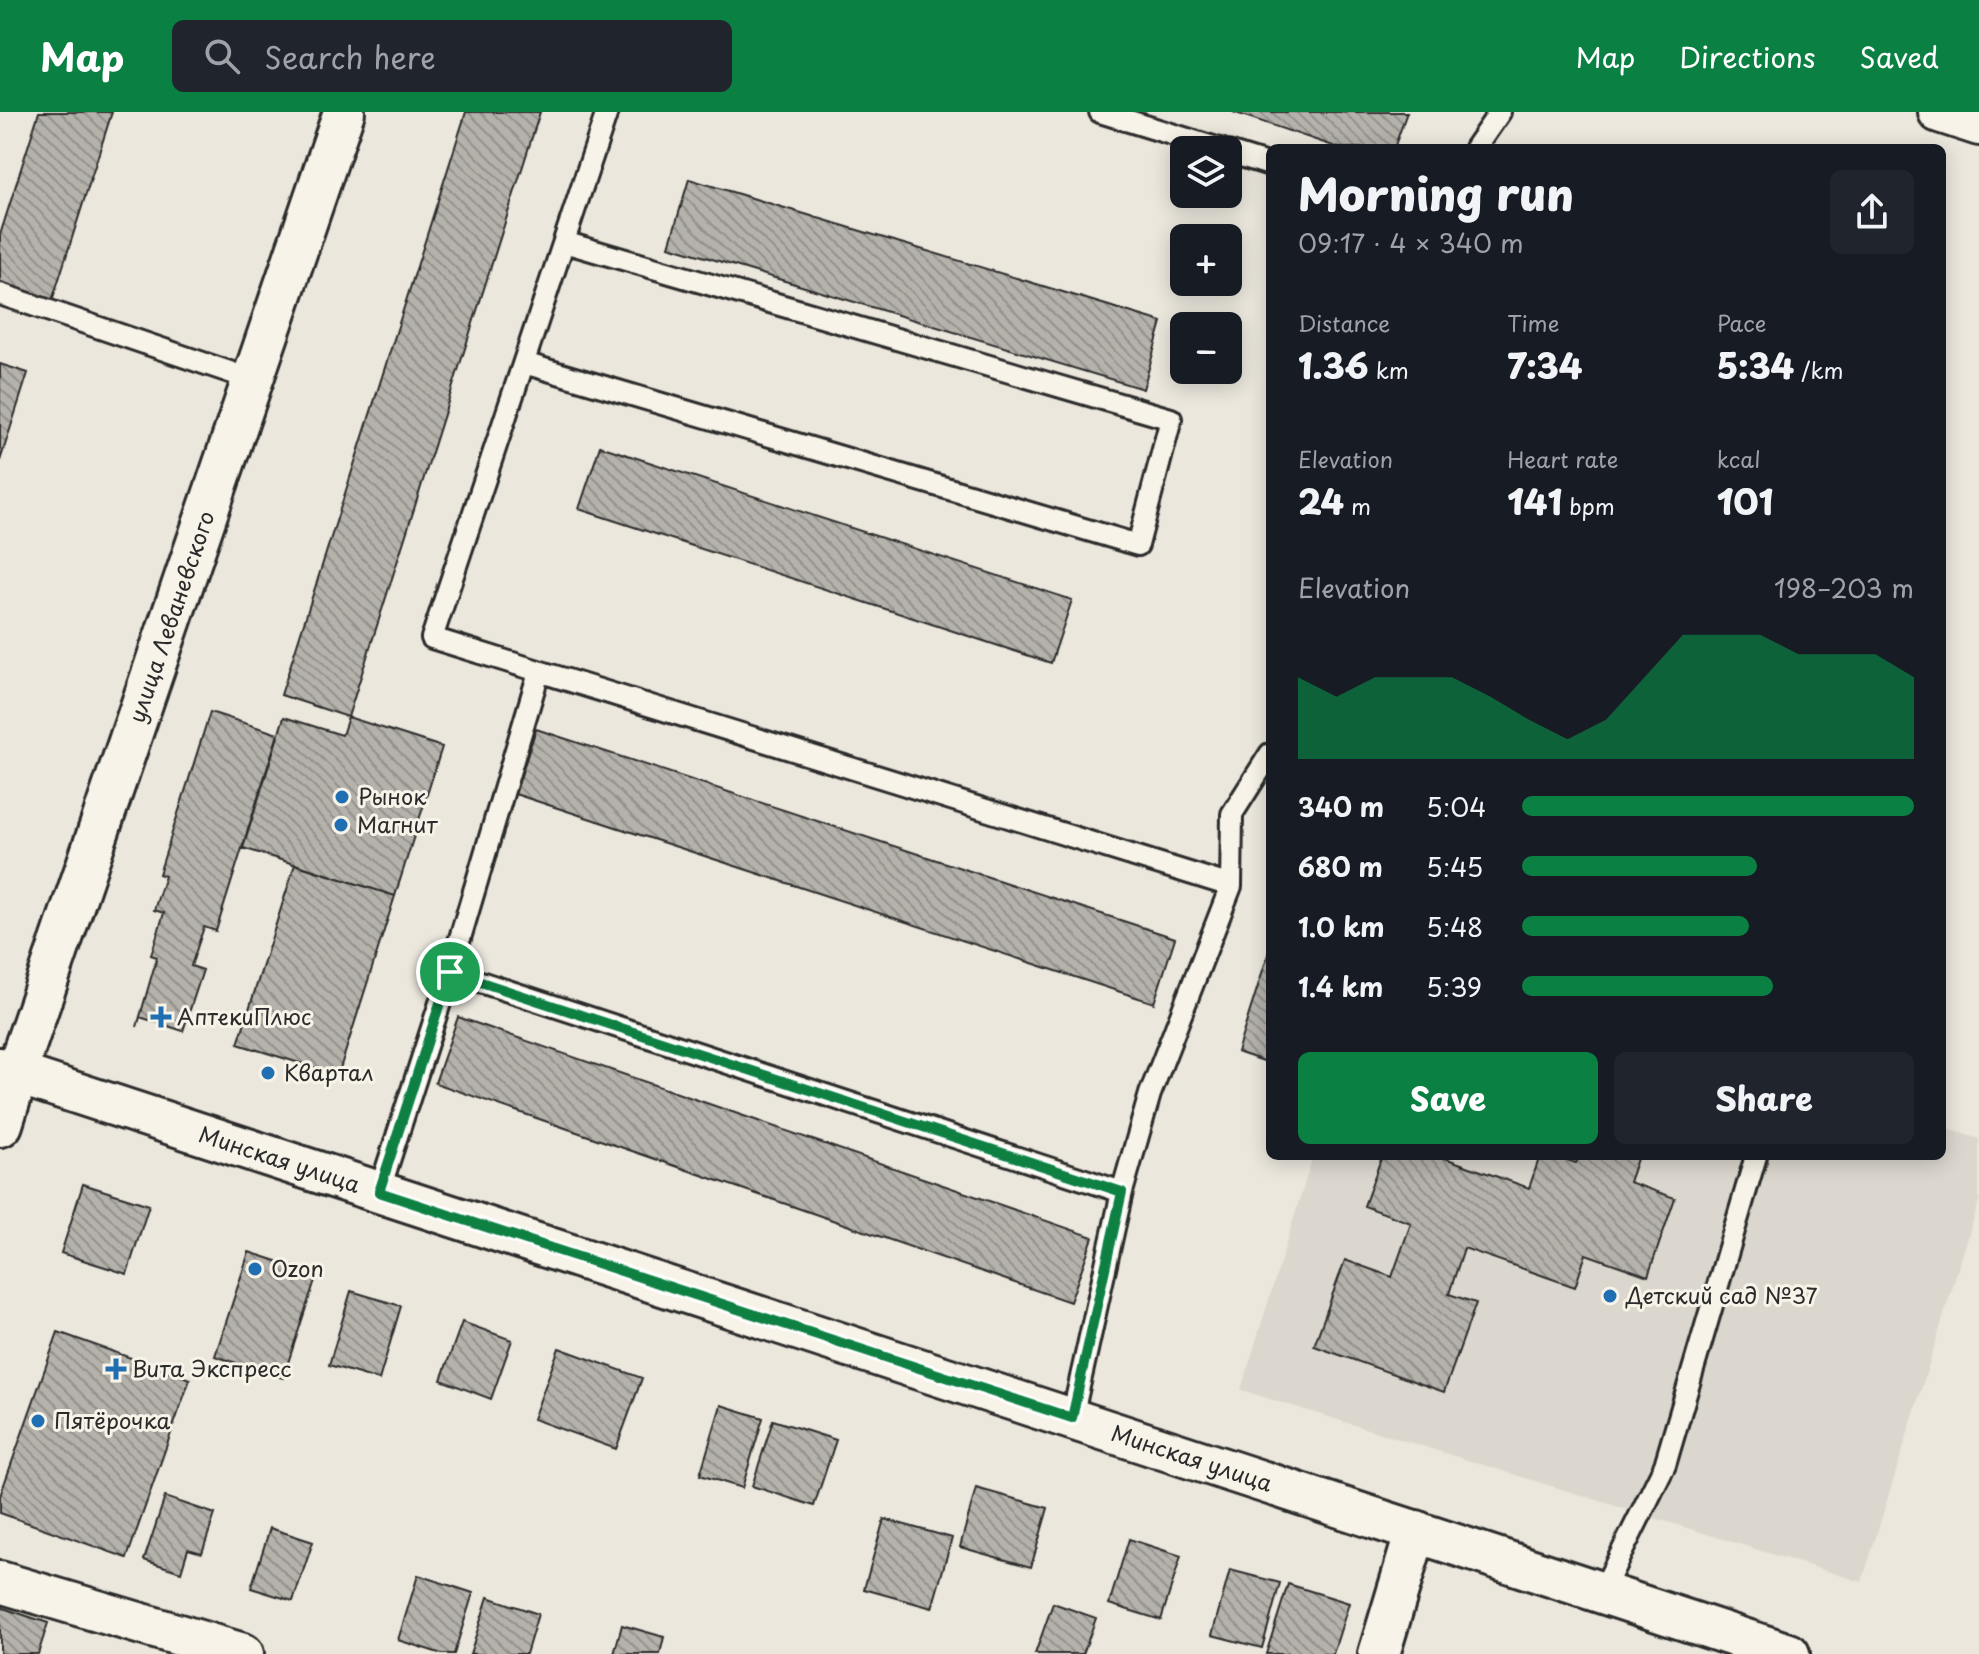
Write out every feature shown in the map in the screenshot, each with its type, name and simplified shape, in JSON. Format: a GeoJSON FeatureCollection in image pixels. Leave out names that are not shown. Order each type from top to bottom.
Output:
{"type":"FeatureCollection","features":[{"type":"Feature","properties":{"kind":"street","name":"улица Леваневского"},"geometry":{"type":"LineString","coordinates":[[0,1124],[8,1070],[253,380],[344,112]]}},
{"type":"Feature","properties":{"kind":"street"},"geometry":{"type":"LineString","coordinates":[[1939,112],[1979,125]]}},
{"type":"Feature","properties":{"kind":"street","name":"Минская улица"},"geometry":{"type":"LineString","coordinates":[[8,1070],[1789,1654]]}},
{"type":"Feature","properties":{"kind":"street"},"geometry":{"type":"LineString","coordinates":[[1379,1654],[1416,1531]]}},
{"type":"Feature","properties":{"kind":"street"},"geometry":{"type":"LineString","coordinates":[[0,1582],[243,1654]]}},
{"type":"Feature","properties":{"kind":"lane"},"geometry":{"type":"LineString","coordinates":[[607,112],[432,638],[1231,886]]}},
{"type":"Feature","properties":{"kind":"lane"},"geometry":{"type":"LineString","coordinates":[[1100,112],[1178,136]]}},
{"type":"Feature","properties":{"kind":"lane"},"geometry":{"type":"LineString","coordinates":[[1478,144],[1500,112]]}},
{"type":"Feature","properties":{"kind":"lane"},"geometry":{"type":"LineString","coordinates":[[1242,156],[1266,164]]}},
{"type":"Feature","properties":{"kind":"lane"},"geometry":{"type":"LineString","coordinates":[[524,363],[1138,545],[1171,419],[564,242]]}},
{"type":"Feature","properties":{"kind":"lane"},"geometry":{"type":"LineString","coordinates":[[0,294],[253,380]]}},
{"type":"Feature","properties":{"kind":"lane"},"geometry":{"type":"LineString","coordinates":[[379,1192],[450,972],[539,672]]}},
{"type":"Feature","properties":{"kind":"lane"},"geometry":{"type":"LineString","coordinates":[[1072,1418],[1122,1192],[1150,1094],[1231,886],[1232,814],[1266,760]]}},
{"type":"Feature","properties":{"kind":"lane"},"geometry":{"type":"LineString","coordinates":[[450,972],[1122,1192]]}},
{"type":"Feature","properties":{"kind":"lane"},"geometry":{"type":"LineString","coordinates":[[1602,1592],[1665,1465],[1755,1160]]}},
{"type":"Feature","properties":{"kind":"shaded area","name":"Детский сад №37"},"geometry":{"type":"Polygon","coordinates":[[[1946,1128],[1979,1139],[1979,1201],[1862,1582],[1241,1390],[1312,1160],[1946,1160],[1946,1128]]]}},
{"type":"Feature","properties":{"kind":"building"},"geometry":{"type":"Polygon","coordinates":[[[39,112],[112,112],[52,301],[0,284],[0,235],[39,112]]]}},
{"type":"Feature","properties":{"kind":"building"},"geometry":{"type":"Polygon","coordinates":[[[466,112],[540,112],[348,717],[281,695],[466,112]]]}},
{"type":"Feature","properties":{"kind":"building"},"geometry":{"type":"Polygon","coordinates":[[[1233,112],[1407,112],[1395,144],[1327,144],[1233,112]]]}},
{"type":"Feature","properties":{"kind":"building"},"geometry":{"type":"Polygon","coordinates":[[[689,179],[1162,322],[1143,389],[669,246],[689,179]]]}},
{"type":"Feature","properties":{"kind":"building"},"geometry":{"type":"Polygon","coordinates":[[[0,364],[28,373],[0,461],[0,364]]]}},
{"type":"Feature","properties":{"kind":"building"},"geometry":{"type":"Polygon","coordinates":[[[600,446],[1072,600],[1051,663],[579,509],[600,446]]]}},
{"type":"Feature","properties":{"kind":"building"},"geometry":{"type":"Polygon","coordinates":[[[210,712],[278,734],[216,931],[204,927],[191,966],[203,970],[183,1031],[140,1017],[137,1027],[157,957],[151,955],[164,913],[154,910],[165,876],[159,874],[210,712]]]}},
{"type":"Feature","properties":{"kind":"building","name":"Рынок"},"geometry":{"type":"Polygon","coordinates":[[[284,717],[342,735],[348,717],[442,747],[395,896],[243,848],[284,717]]]}},
{"type":"Feature","properties":{"kind":"building"},"geometry":{"type":"Polygon","coordinates":[[[536,729],[1175,938],[1154,1003],[515,794],[536,729]]]}},
{"type":"Feature","properties":{"kind":"building"},"geometry":{"type":"Polygon","coordinates":[[[295,864],[395,896],[338,1075],[238,1044],[295,864]]]}},
{"type":"Feature","properties":{"kind":"building"},"geometry":{"type":"Polygon","coordinates":[[[1266,961],[1266,1062],[1237,1052],[1266,961]]]}},
{"type":"Feature","properties":{"kind":"building"},"geometry":{"type":"Polygon","coordinates":[[[458,1017],[1093,1237],[1070,1302],[435,1083],[458,1017]]]}},
{"type":"Feature","properties":{"kind":"building"},"geometry":{"type":"Polygon","coordinates":[[[1381,1160],[1450,1160],[1529,1188],[1539,1160],[1576,1163],[1577,1160],[1637,1160],[1629,1182],[1675,1198],[1648,1276],[1586,1254],[1575,1287],[1464,1248],[1449,1294],[1476,1303],[1444,1392],[1314,1346],[1345,1260],[1392,1277],[1411,1223],[1364,1206],[1381,1160]]]}},
{"type":"Feature","properties":{"kind":"building"},"geometry":{"type":"Polygon","coordinates":[[[83,1184],[149,1205],[127,1274],[61,1253],[83,1184]]]}},
{"type":"Feature","properties":{"kind":"building"},"geometry":{"type":"Polygon","coordinates":[[[249,1252],[317,1274],[283,1378],[215,1356],[249,1252]]]}},
{"type":"Feature","properties":{"kind":"building"},"geometry":{"type":"Polygon","coordinates":[[[351,1291],[401,1306],[379,1380],[329,1365],[351,1291]]]}},
{"type":"Feature","properties":{"kind":"building"},"geometry":{"type":"Polygon","coordinates":[[[462,1322],[512,1340],[491,1399],[441,1380],[462,1322]]]}},
{"type":"Feature","properties":{"kind":"building"},"geometry":{"type":"Polygon","coordinates":[[[58,1332],[190,1379],[127,1558],[0,1513],[0,1496],[58,1332]]]}},
{"type":"Feature","properties":{"kind":"building"},"geometry":{"type":"Polygon","coordinates":[[[559,1348],[642,1378],[616,1449],[533,1419],[559,1348]]]}},
{"type":"Feature","properties":{"kind":"building"},"geometry":{"type":"Polygon","coordinates":[[[721,1405],[763,1418],[742,1488],[700,1475],[721,1405]]]}},
{"type":"Feature","properties":{"kind":"building"},"geometry":{"type":"Polygon","coordinates":[[[773,1420],[836,1440],[814,1506],[752,1486],[773,1420]]]}},
{"type":"Feature","properties":{"kind":"building"},"geometry":{"type":"Polygon","coordinates":[[[976,1488],[1048,1508],[1031,1567],[960,1547],[976,1488]]]}},
{"type":"Feature","properties":{"kind":"building"},"geometry":{"type":"Polygon","coordinates":[[[165,1497],[215,1514],[202,1553],[188,1549],[181,1572],[144,1560],[165,1497]]]}},
{"type":"Feature","properties":{"kind":"building"},"geometry":{"type":"Polygon","coordinates":[[[884,1519],[952,1538],[932,1608],[864,1589],[884,1519]]]}},
{"type":"Feature","properties":{"kind":"building"},"geometry":{"type":"Polygon","coordinates":[[[270,1528],[313,1542],[293,1601],[251,1588],[270,1528]]]}},
{"type":"Feature","properties":{"kind":"building"},"geometry":{"type":"Polygon","coordinates":[[[1129,1539],[1181,1556],[1161,1620],[1109,1604],[1129,1539]]]}},
{"type":"Feature","properties":{"kind":"building"},"geometry":{"type":"Polygon","coordinates":[[[1230,1570],[1280,1583],[1262,1648],[1212,1635],[1230,1570]]]}},
{"type":"Feature","properties":{"kind":"building"},"geometry":{"type":"Polygon","coordinates":[[[418,1575],[473,1593],[454,1654],[442,1654],[398,1640],[418,1575]]]}},
{"type":"Feature","properties":{"kind":"building"},"geometry":{"type":"Polygon","coordinates":[[[1288,1584],[1349,1603],[1333,1654],[1266,1654],[1288,1584]]]}},
{"type":"Feature","properties":{"kind":"building"},"geometry":{"type":"Polygon","coordinates":[[[488,1597],[538,1614],[526,1654],[470,1654],[488,1597]]]}},
{"type":"Feature","properties":{"kind":"building"},"geometry":{"type":"Polygon","coordinates":[[[1053,1603],[1096,1618],[1083,1654],[1035,1654],[1053,1603]]]}},
{"type":"Feature","properties":{"kind":"building"},"geometry":{"type":"Polygon","coordinates":[[[0,1607],[48,1623],[38,1654],[0,1654],[0,1607]]]}},
{"type":"Feature","properties":{"kind":"building"},"geometry":{"type":"Polygon","coordinates":[[[622,1625],[664,1637],[660,1654],[614,1654],[622,1625]]]}},
{"type":"Feature","properties":{"kind":"place","name":"Рынок"},"geometry":{"type":"Point","coordinates":[342,797]}},
{"type":"Feature","properties":{"kind":"place","name":"Магнит"},"geometry":{"type":"Point","coordinates":[341,825]}},
{"type":"Feature","properties":{"kind":"place","name":"АптекиПлюс"},"geometry":{"type":"Point","coordinates":[161,1017]}},
{"type":"Feature","properties":{"kind":"place","name":"Квартал"},"geometry":{"type":"Point","coordinates":[268,1073]}},
{"type":"Feature","properties":{"kind":"place","name":"Ozon"},"geometry":{"type":"Point","coordinates":[255,1269]}},
{"type":"Feature","properties":{"kind":"place","name":"Детский сад №37"},"geometry":{"type":"Point","coordinates":[1610,1296]}},
{"type":"Feature","properties":{"kind":"place","name":"Вита Экспресс"},"geometry":{"type":"Point","coordinates":[116,1369]}},
{"type":"Feature","properties":{"kind":"place","name":"Пятёрочка"},"geometry":{"type":"Point","coordinates":[38,1421]}},
{"type":"Feature","properties":{"kind":"route"},"geometry":{"type":"LineString","coordinates":[[450,972],[1122,1192],[1072,1418],[379,1192],[450,972]]}}]}
